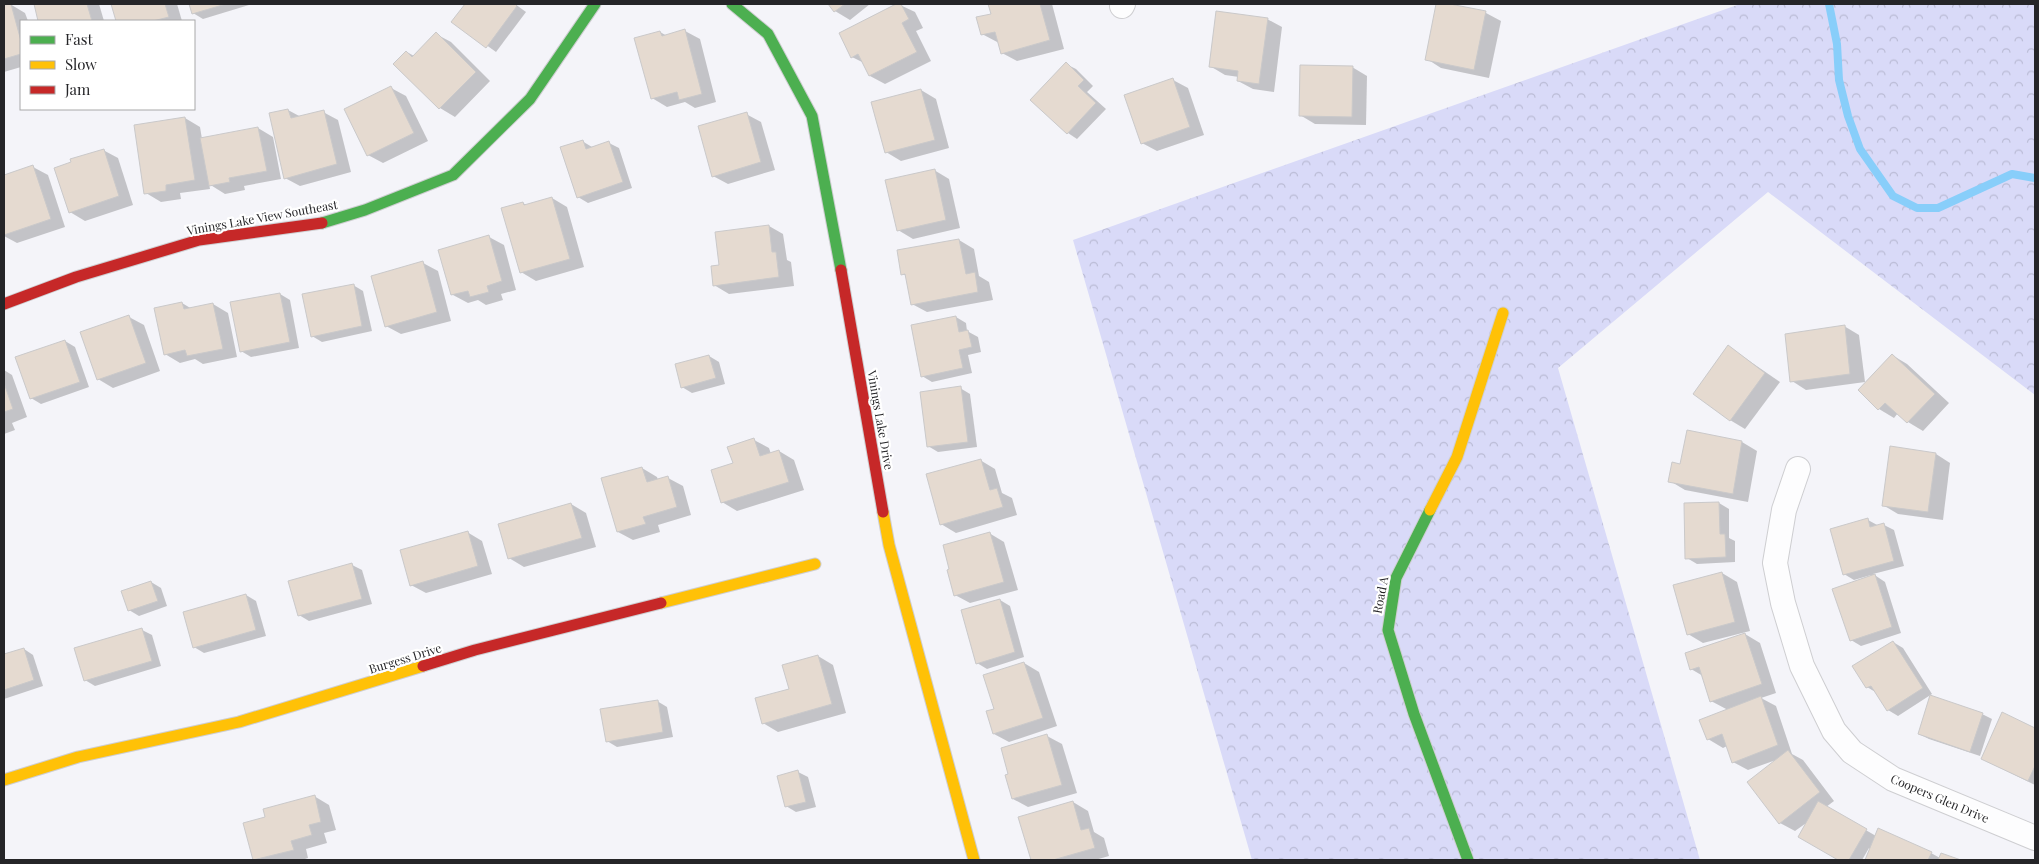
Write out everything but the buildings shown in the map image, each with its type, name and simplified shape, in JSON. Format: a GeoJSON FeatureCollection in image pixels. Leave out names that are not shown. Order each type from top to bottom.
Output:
{"type":"FeatureCollection","features":[{"type":"Feature","properties":{"kind":"street","name":"Vinings Lake View Southeast"},"geometry":{"type":"LineString","coordinates":[[4,304],[76,277],[199,240],[327,222],[365,210],[453,175],[530,99],[595,4]]}},
{"type":"Feature","properties":{"kind":"street","name":"Vinings Lake Drive"},"geometry":{"type":"LineString","coordinates":[[732,4],[768,34],[812,116],[829,198],[889,545],[974,860]]}},
{"type":"Feature","properties":{"kind":"street","name":"Road A"},"geometry":{"type":"LineString","coordinates":[[1468,860],[1414,714],[1388,630],[1396,578],[1456,458],[1503,313]]}},
{"type":"Feature","properties":{"kind":"street","name":"Coopers Glen Drive"},"geometry":{"type":"LineString","coordinates":[[1798,469],[1784,510],[1775,563],[1783,603],[1802,666],[1834,731],[1852,752],[1894,779],[2035,838]]}},
{"type":"Feature","properties":{"kind":"street","name":"Burgess Drive"},"geometry":{"type":"LineString","coordinates":[[4,780],[78,757],[240,722],[476,650],[815,564]]}},
{"type":"Feature","properties":{"kind":"green space"},"geometry":{"type":"Polygon","coordinates":[[[1740,4],[2035,4],[2035,395],[1768,192],[1558,368],[1700,860],[1252,860],[1073,240],[1740,4]]]}},
{"type":"Feature","properties":{"kind":"waterway"},"geometry":{"type":"LineString","coordinates":[[1829,4],[1837,44],[1839,80],[1848,116],[1860,149],[1893,196],[1917,208],[1938,208],[2012,174],[2035,178]]}},
{"type":"Feature","properties":{"kind":"traffic: fast"},"geometry":{"type":"LineString","coordinates":[[322,223],[365,210],[453,175],[530,99],[595,4]]}},
{"type":"Feature","properties":{"kind":"traffic: fast"},"geometry":{"type":"LineString","coordinates":[[732,4],[768,34],[812,116],[841,270]]}},
{"type":"Feature","properties":{"kind":"traffic: fast"},"geometry":{"type":"LineString","coordinates":[[1430,510],[1396,578],[1388,630],[1414,714],[1468,860]]}},
{"type":"Feature","properties":{"kind":"traffic: slow"},"geometry":{"type":"LineString","coordinates":[[1430,510],[1457,457],[1503,313]]}},
{"type":"Feature","properties":{"kind":"traffic: slow"},"geometry":{"type":"LineString","coordinates":[[883,512],[889,545],[974,860]]}},
{"type":"Feature","properties":{"kind":"traffic: slow"},"geometry":{"type":"LineString","coordinates":[[661,603],[815,564]]}},
{"type":"Feature","properties":{"kind":"traffic: slow"},"geometry":{"type":"LineString","coordinates":[[4,780],[78,757],[239,722],[423,666]]}},
{"type":"Feature","properties":{"kind":"traffic: jam"},"geometry":{"type":"LineString","coordinates":[[4,304],[76,277],[199,240],[322,223]]}},
{"type":"Feature","properties":{"kind":"traffic: jam"},"geometry":{"type":"LineString","coordinates":[[841,270],[883,512]]}},
{"type":"Feature","properties":{"kind":"traffic: jam"},"geometry":{"type":"LineString","coordinates":[[423,666],[475,650],[661,603]]}}]}
